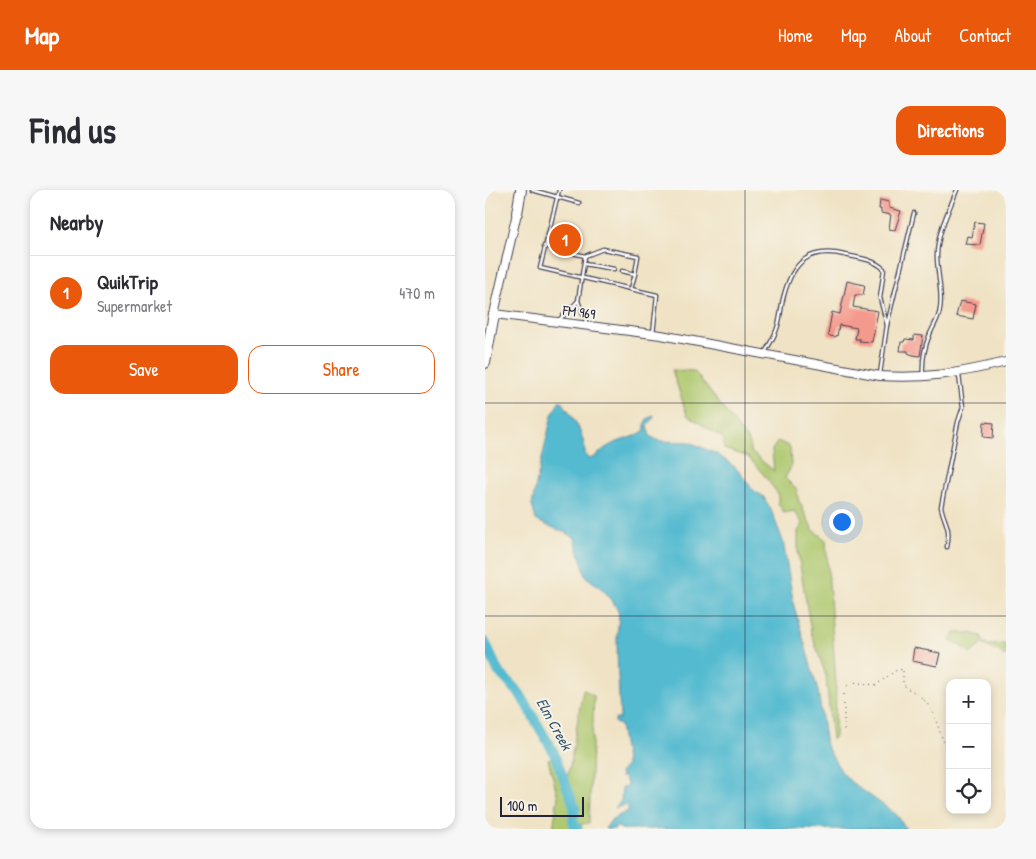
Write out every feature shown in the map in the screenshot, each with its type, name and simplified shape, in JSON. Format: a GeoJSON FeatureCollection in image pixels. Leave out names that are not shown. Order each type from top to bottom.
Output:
{"type":"FeatureCollection","features":[{"type":"Feature","properties":{"kind":"highway"},"geometry":{"type":"LineString","coordinates":[[517,212],[521,190]]}},
{"type":"Feature","properties":{"kind":"highway"},"geometry":{"type":"LineString","coordinates":[[485,363],[494,314]]}},
{"type":"Feature","properties":{"kind":"main road"},"geometry":{"type":"LineString","coordinates":[[494,314],[517,212]]}},
{"type":"Feature","properties":{"kind":"main road","name":"FM 969"},"geometry":{"type":"LineString","coordinates":[[494,314],[657,334],[880,376],[923,377],[959,373],[1006,362]]}},
{"type":"Feature","properties":{"kind":"lane"},"geometry":{"type":"LineString","coordinates":[[532,190],[579,203]]}},
{"type":"Feature","properties":{"kind":"lane"},"geometry":{"type":"LineString","coordinates":[[559,190],[540,268],[657,295],[657,334]]}},
{"type":"Feature","properties":{"kind":"lane"},"geometry":{"type":"LineString","coordinates":[[923,377],[925,345],[939,317],[941,308],[941,286],[937,256],[938,241],[957,190]]}},
{"type":"Feature","properties":{"kind":"lane"},"geometry":{"type":"LineString","coordinates":[[880,376],[887,325],[914,213]]}},
{"type":"Feature","properties":{"kind":"lane"},"geometry":{"type":"LineString","coordinates":[[544,246],[562,252],[585,256],[603,249],[638,256],[631,289]]}},
{"type":"Feature","properties":{"kind":"lane"},"geometry":{"type":"LineString","coordinates":[[765,355],[777,328],[784,296],[791,277],[797,267],[809,256],[823,252],[834,252],[876,262],[884,269],[880,298],[887,325]]}},
{"type":"Feature","properties":{"kind":"lane"},"geometry":{"type":"LineString","coordinates":[[585,256],[578,301],[587,326]]}},
{"type":"Feature","properties":{"kind":"lane"},"geometry":{"type":"LineString","coordinates":[[584,264],[614,269]]}},
{"type":"Feature","properties":{"kind":"lane"},"geometry":{"type":"LineString","coordinates":[[559,272],[560,268]]}},
{"type":"Feature","properties":{"kind":"lane"},"geometry":{"type":"LineString","coordinates":[[568,274],[569,270]]}},
{"type":"Feature","properties":{"kind":"lane"},"geometry":{"type":"LineString","coordinates":[[622,271],[635,274]]}},
{"type":"Feature","properties":{"kind":"lane"},"geometry":{"type":"LineString","coordinates":[[559,321],[578,301]]}},
{"type":"Feature","properties":{"kind":"lane"},"geometry":{"type":"LineString","coordinates":[[947,547],[948,526],[941,507],[958,422],[963,408],[959,373]]}},
{"type":"Feature","properties":{"kind":"path"},"geometry":{"type":"LineString","coordinates":[[844,730],[844,689],[851,682],[875,685],[895,671],[903,669],[903,682],[906,688],[915,692],[930,705],[946,748]]}},
{"type":"Feature","properties":{"kind":"green space"},"geometry":{"type":"Polygon","coordinates":[[[672,370],[694,371],[750,443],[750,451],[774,471],[772,450],[778,441],[790,447],[791,467],[785,478],[797,490],[798,499],[813,530],[826,540],[836,683],[835,737],[832,740],[826,676],[811,632],[798,553],[798,531],[803,524],[794,511],[784,513],[778,503],[778,494],[748,457],[724,449],[724,439],[687,415],[672,370]]]}},
{"type":"Feature","properties":{"kind":"green space"},"geometry":{"type":"Polygon","coordinates":[[[955,633],[971,633],[981,636],[983,642],[989,645],[1005,644],[1006,655],[1004,656],[997,649],[994,650],[982,644],[970,654],[963,647],[949,639],[955,633]]]}},
{"type":"Feature","properties":{"kind":"green space"},"geometry":{"type":"Polygon","coordinates":[[[583,689],[594,696],[589,823],[581,824],[582,829],[553,829],[558,797],[548,759],[552,758],[564,791],[583,689]]]}},
{"type":"Feature","properties":{"kind":"water"},"geometry":{"type":"Polygon","coordinates":[[[560,400],[578,427],[588,459],[619,441],[644,431],[646,420],[654,415],[647,426],[650,436],[659,441],[689,442],[717,454],[736,468],[754,491],[763,496],[771,510],[783,541],[794,606],[818,691],[826,746],[841,771],[851,782],[897,815],[906,829],[622,829],[616,826],[615,829],[605,829],[612,819],[628,811],[628,804],[614,808],[621,801],[622,787],[628,786],[624,776],[621,778],[620,773],[626,766],[626,761],[620,725],[615,723],[615,719],[620,719],[617,648],[618,611],[605,592],[586,577],[575,538],[536,520],[532,505],[552,415],[560,400]]]}},
{"type":"Feature","properties":{"kind":"building"},"geometry":{"type":"Polygon","coordinates":[[[880,200],[889,202],[889,208],[901,211],[895,230],[889,229],[891,215],[881,213],[881,209],[879,209],[880,200]]]}},
{"type":"Feature","properties":{"kind":"building"},"geometry":{"type":"Polygon","coordinates":[[[975,222],[984,223],[980,245],[965,244],[967,236],[972,237],[975,222]]]}},
{"type":"Feature","properties":{"kind":"building"},"geometry":{"type":"Polygon","coordinates":[[[847,281],[865,286],[863,295],[855,295],[853,307],[878,311],[872,342],[855,339],[857,328],[839,325],[837,336],[830,336],[828,334],[832,312],[840,314],[847,281]]]}},
{"type":"Feature","properties":{"kind":"building"},"geometry":{"type":"Polygon","coordinates":[[[960,301],[976,304],[973,319],[956,316],[960,301]]]}},
{"type":"Feature","properties":{"kind":"building"},"geometry":{"type":"Polygon","coordinates":[[[914,335],[923,336],[920,356],[908,353],[908,351],[900,351],[901,342],[904,342],[905,339],[914,340],[914,335]]]}},
{"type":"Feature","properties":{"kind":"building"},"geometry":{"type":"Polygon","coordinates":[[[984,422],[994,423],[993,438],[983,437],[984,422]]]}},
{"type":"Feature","properties":{"kind":"building"},"geometry":{"type":"Polygon","coordinates":[[[914,648],[940,653],[937,666],[912,661],[914,648]]]}},
{"type":"Feature","properties":{"kind":"waterway","name":"Elm Creek"},"geometry":{"type":"LineString","coordinates":[[485,642],[498,671],[520,694],[553,751],[575,808],[573,821],[577,829]]}},
{"type":"Feature","properties":{"kind":"place","name":"QuikTrip"},"geometry":{"type":"Point","coordinates":[565,240]}}]}
